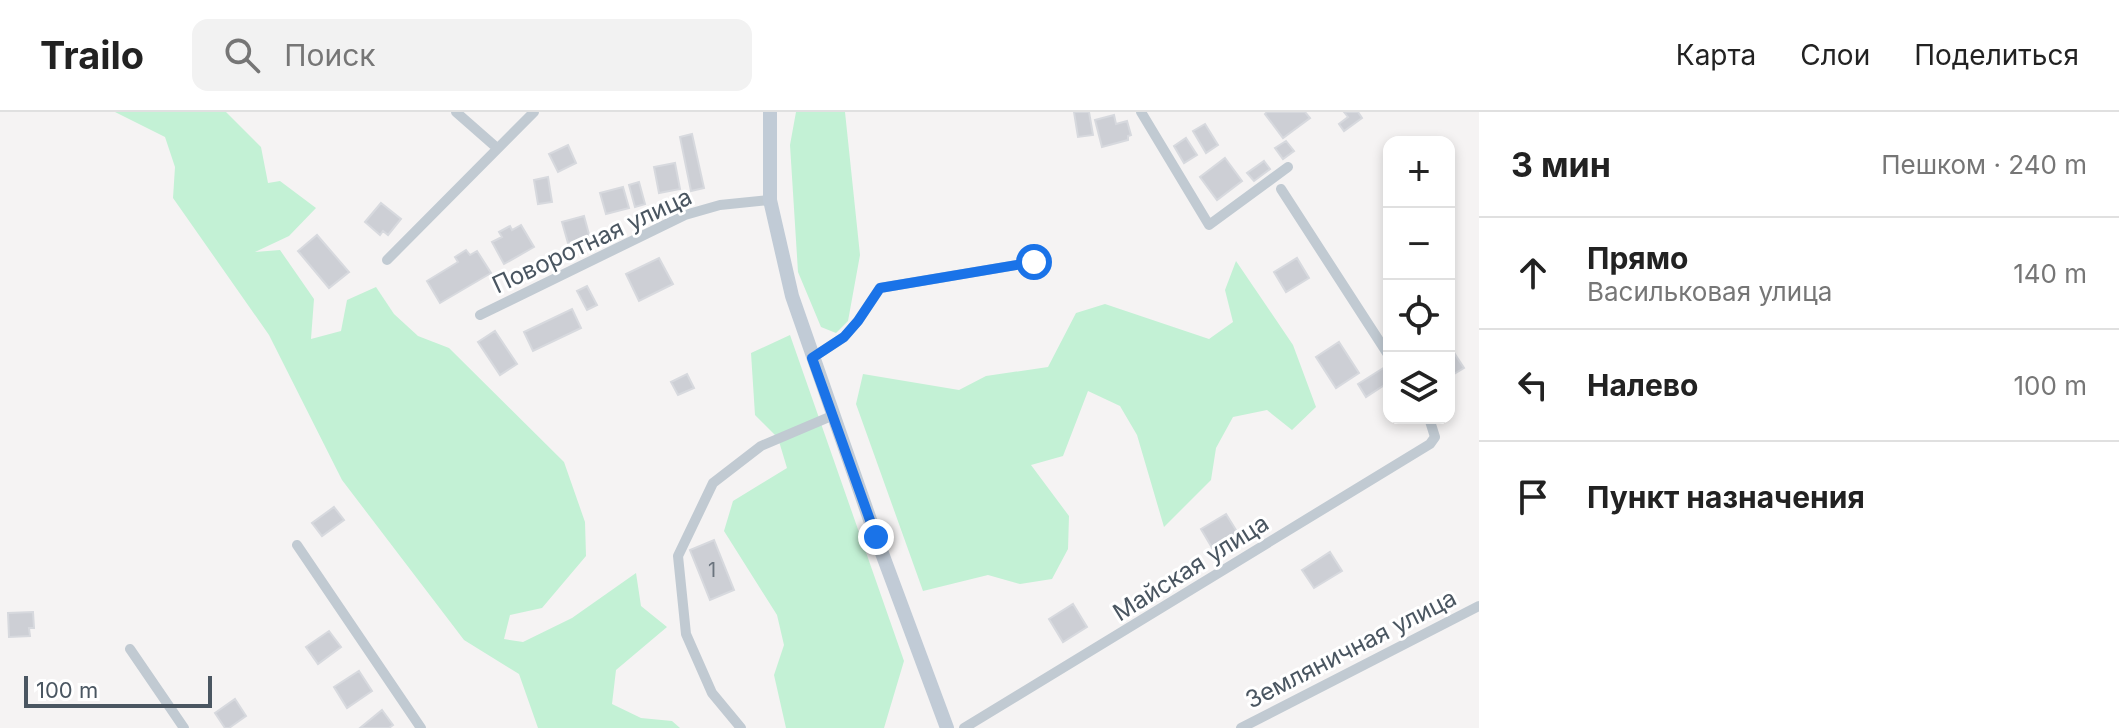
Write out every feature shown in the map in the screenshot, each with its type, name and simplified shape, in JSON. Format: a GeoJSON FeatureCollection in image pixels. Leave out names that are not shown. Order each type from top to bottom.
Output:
{"type":"FeatureCollection","features":[{"type":"Feature","properties":{"kind":"street"},"geometry":{"type":"LineString","coordinates":[[456,112],[497,148]]}},
{"type":"Feature","properties":{"kind":"street"},"geometry":{"type":"LineString","coordinates":[[387,260],[534,112]]}},
{"type":"Feature","properties":{"kind":"street"},"geometry":{"type":"LineString","coordinates":[[1141,112],[1209,225],[1288,167]]}},
{"type":"Feature","properties":{"kind":"street"},"geometry":{"type":"LineString","coordinates":[[770,117],[770,200],[792,296],[947,728]]}},
{"type":"Feature","properties":{"kind":"street"},"geometry":{"type":"LineString","coordinates":[[1281,189],[1386,352]]}},
{"type":"Feature","properties":{"kind":"street","name":"Поворотная улица"},"geometry":{"type":"LineString","coordinates":[[480,315],[685,215],[720,205],[770,200]]}},
{"type":"Feature","properties":{"kind":"street"},"geometry":{"type":"LineString","coordinates":[[812,358],[844,337],[880,288],[1034,262]]}},
{"type":"Feature","properties":{"kind":"street"},"geometry":{"type":"LineString","coordinates":[[741,728],[712,693],[686,634],[678,556],[713,483],[761,446],[834,415]]}},
{"type":"Feature","properties":{"kind":"street","name":"Майская улица"},"geometry":{"type":"LineString","coordinates":[[964,728],[1430,444],[1435,437],[1431,424]]}},
{"type":"Feature","properties":{"kind":"street"},"geometry":{"type":"LineString","coordinates":[[297,545],[421,728]]}},
{"type":"Feature","properties":{"kind":"street","name":"Земляничная улица"},"geometry":{"type":"LineString","coordinates":[[1241,728],[1479,606]]}},
{"type":"Feature","properties":{"kind":"street"},"geometry":{"type":"LineString","coordinates":[[130,649],[184,728]]}},
{"type":"Feature","properties":{"kind":"green space"},"geometry":{"type":"Polygon","coordinates":[[[115,112],[226,112],[261,147],[268,183],[280,181],[316,208],[289,236],[255,252],[280,250],[314,299],[311,339],[341,331],[347,300],[376,287],[394,314],[418,336],[449,348],[564,462],[585,522],[586,556],[542,608],[510,615],[504,639],[523,642],[572,618],[636,573],[641,606],[667,627],[616,670],[612,704],[641,718],[672,721],[680,728],[538,728],[519,674],[464,640],[342,480],[269,335],[173,198],[175,167],[165,137],[115,112]]]}},
{"type":"Feature","properties":{"kind":"green space"},"geometry":{"type":"Polygon","coordinates":[[[796,112],[845,112],[860,255],[848,321],[836,333],[821,327],[798,272],[790,145],[796,112]]]}},
{"type":"Feature","properties":{"kind":"green space"},"geometry":{"type":"Polygon","coordinates":[[[1236,261],[1293,345],[1316,407],[1292,430],[1267,410],[1233,417],[1216,448],[1211,480],[1164,527],[1137,435],[1120,406],[1088,391],[1063,456],[1031,465],[1069,516],[1068,549],[1052,579],[1020,584],[988,575],[923,591],[856,404],[863,374],[959,390],[986,376],[1048,367],[1076,313],[1105,304],[1209,339],[1233,322],[1225,290],[1236,261]]]}},
{"type":"Feature","properties":{"kind":"green space"},"geometry":{"type":"Polygon","coordinates":[[[790,335],[904,661],[884,728],[786,728],[774,675],[784,645],[777,615],[724,531],[733,501],[787,468],[778,438],[755,415],[751,353],[790,335]]]}},
{"type":"Feature","properties":{"kind":"building"},"geometry":{"type":"Polygon","coordinates":[[[1074,112],[1089,112],[1093,135],[1078,137],[1074,112]]]}},
{"type":"Feature","properties":{"kind":"building"},"geometry":{"type":"Polygon","coordinates":[[[1305,112],[1310,118],[1283,138],[1265,114],[1305,112]]]}},
{"type":"Feature","properties":{"kind":"building"},"geometry":{"type":"Polygon","coordinates":[[[1344,112],[1358,112],[1362,118],[1344,131],[1339,124],[1348,117],[1344,112]]]}},
{"type":"Feature","properties":{"kind":"building"},"geometry":{"type":"Polygon","coordinates":[[[1114,115],[1116,124],[1127,121],[1131,135],[1128,140],[1102,147],[1095,120],[1114,115]]]}},
{"type":"Feature","properties":{"kind":"building"},"geometry":{"type":"Polygon","coordinates":[[[1205,124],[1218,145],[1206,153],[1193,131],[1205,124]]]}},
{"type":"Feature","properties":{"kind":"building"},"geometry":{"type":"Polygon","coordinates":[[[692,134],[704,188],[691,191],[680,137],[692,134]]]}},
{"type":"Feature","properties":{"kind":"building"},"geometry":{"type":"Polygon","coordinates":[[[1186,138],[1197,155],[1184,163],[1174,146],[1186,138]]]}},
{"type":"Feature","properties":{"kind":"building"},"geometry":{"type":"Polygon","coordinates":[[[1286,141],[1294,151],[1283,159],[1275,148],[1286,141]]]}},
{"type":"Feature","properties":{"kind":"building"},"geometry":{"type":"Polygon","coordinates":[[[568,145],[576,163],[558,172],[549,154],[568,145]]]}},
{"type":"Feature","properties":{"kind":"building"},"geometry":{"type":"Polygon","coordinates":[[[1225,158],[1242,181],[1217,200],[1200,177],[1225,158]]]}},
{"type":"Feature","properties":{"kind":"building"},"geometry":{"type":"Polygon","coordinates":[[[1264,161],[1270,169],[1254,181],[1247,173],[1264,161]]]}},
{"type":"Feature","properties":{"kind":"building"},"geometry":{"type":"Polygon","coordinates":[[[675,163],[680,189],[659,193],[654,167],[675,163]]]}},
{"type":"Feature","properties":{"kind":"building"},"geometry":{"type":"Polygon","coordinates":[[[548,177],[552,202],[538,204],[534,180],[548,177]]]}},
{"type":"Feature","properties":{"kind":"building"},"geometry":{"type":"Polygon","coordinates":[[[639,182],[645,204],[635,207],[629,185],[639,182]]]}},
{"type":"Feature","properties":{"kind":"building"},"geometry":{"type":"Polygon","coordinates":[[[623,187],[629,208],[606,214],[600,193],[623,187]]]}},
{"type":"Feature","properties":{"kind":"building"},"geometry":{"type":"Polygon","coordinates":[[[381,203],[401,219],[388,235],[383,231],[380,235],[365,222],[381,203]]]}},
{"type":"Feature","properties":{"kind":"building"},"geometry":{"type":"Polygon","coordinates":[[[584,216],[590,238],[568,243],[562,222],[584,216]]]}},
{"type":"Feature","properties":{"kind":"building"},"geometry":{"type":"Polygon","coordinates":[[[521,225],[534,247],[504,264],[492,242],[502,237],[499,232],[521,225]]]}},
{"type":"Feature","properties":{"kind":"building"},"geometry":{"type":"Polygon","coordinates":[[[317,235],[349,272],[329,288],[298,251],[317,235]]]}},
{"type":"Feature","properties":{"kind":"building"},"geometry":{"type":"Polygon","coordinates":[[[466,250],[470,255],[477,251],[491,273],[440,303],[427,281],[458,262],[455,257],[466,250]]]}},
{"type":"Feature","properties":{"kind":"building"},"geometry":{"type":"Polygon","coordinates":[[[659,258],[673,284],[639,301],[626,274],[659,258]]]}},
{"type":"Feature","properties":{"kind":"building"},"geometry":{"type":"Polygon","coordinates":[[[1297,258],[1309,278],[1286,292],[1274,272],[1297,258]]]}},
{"type":"Feature","properties":{"kind":"building"},"geometry":{"type":"Polygon","coordinates":[[[587,286],[597,305],[587,310],[577,291],[587,286]]]}},
{"type":"Feature","properties":{"kind":"building"},"geometry":{"type":"Polygon","coordinates":[[[572,309],[581,328],[533,351],[524,332],[572,309]]]}},
{"type":"Feature","properties":{"kind":"building"},"geometry":{"type":"Polygon","coordinates":[[[495,331],[517,364],[500,375],[478,342],[495,331]]]}},
{"type":"Feature","properties":{"kind":"building"},"geometry":{"type":"Polygon","coordinates":[[[1339,342],[1359,373],[1336,388],[1316,357],[1339,342]]]}},
{"type":"Feature","properties":{"kind":"building"},"geometry":{"type":"Polygon","coordinates":[[[1455,354],[1464,368],[1455,373],[1455,354]]]}},
{"type":"Feature","properties":{"kind":"building"},"geometry":{"type":"Polygon","coordinates":[[[1383,368],[1383,386],[1366,397],[1358,384],[1383,368]]]}},
{"type":"Feature","properties":{"kind":"building"},"geometry":{"type":"Polygon","coordinates":[[[687,374],[694,388],[678,395],[671,382],[687,374]]]}},
{"type":"Feature","properties":{"kind":"building"},"geometry":{"type":"Polygon","coordinates":[[[334,507],[344,520],[322,536],[312,523],[334,507]]]}},
{"type":"Feature","properties":{"kind":"building"},"geometry":{"type":"Polygon","coordinates":[[[1226,514],[1239,535],[1214,551],[1201,529],[1226,514]]]}},
{"type":"Feature","properties":{"kind":"building"},"geometry":{"type":"Polygon","coordinates":[[[714,540],[734,590],[710,600],[690,550],[714,540]]]}},
{"type":"Feature","properties":{"kind":"building"},"geometry":{"type":"Polygon","coordinates":[[[1330,552],[1342,571],[1314,588],[1302,570],[1330,552]]]}},
{"type":"Feature","properties":{"kind":"building"},"geometry":{"type":"Polygon","coordinates":[[[1073,604],[1087,627],[1063,642],[1049,619],[1073,604]]]}},
{"type":"Feature","properties":{"kind":"building"},"geometry":{"type":"Polygon","coordinates":[[[33,612],[34,628],[29,628],[30,636],[9,637],[8,613],[33,612]]]}},
{"type":"Feature","properties":{"kind":"building"},"geometry":{"type":"Polygon","coordinates":[[[329,631],[341,647],[318,664],[306,647],[329,631]]]}},
{"type":"Feature","properties":{"kind":"building"},"geometry":{"type":"Polygon","coordinates":[[[359,671],[372,691],[347,708],[334,687],[359,671]]]}},
{"type":"Feature","properties":{"kind":"building"},"geometry":{"type":"Polygon","coordinates":[[[235,699],[246,716],[225,728],[215,713],[235,699]]]}},
{"type":"Feature","properties":{"kind":"building"},"geometry":{"type":"Polygon","coordinates":[[[382,710],[393,725],[389,728],[360,728],[382,710]]]}},
{"type":"Feature","properties":{"kind":"route"},"geometry":{"type":"LineString","coordinates":[[876,537],[812,358],[844,337],[880,288],[1034,262]]}}]}
